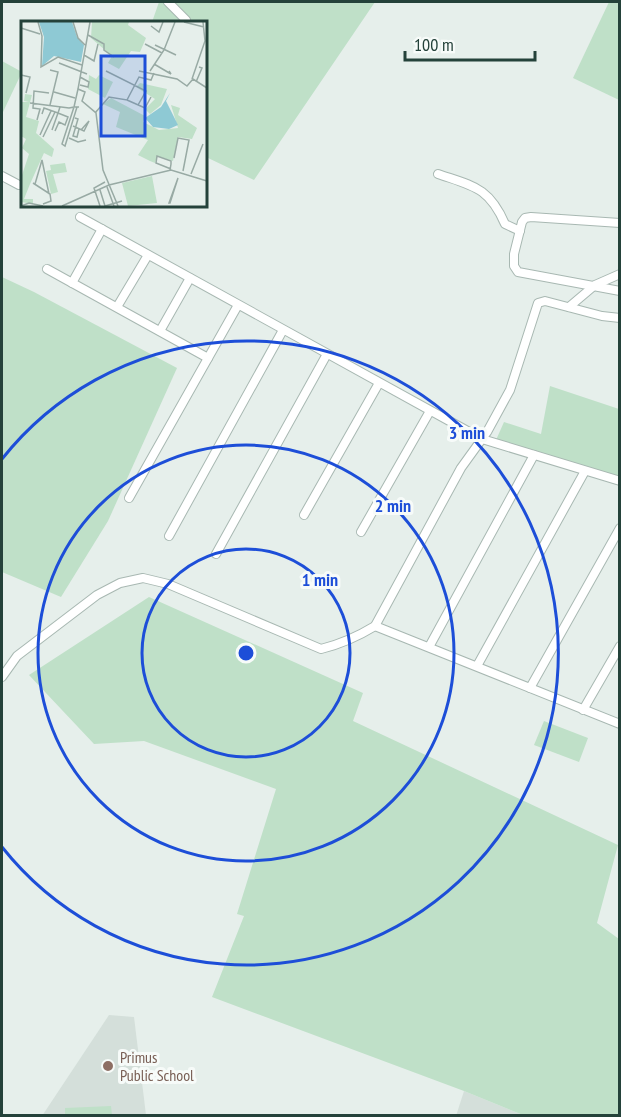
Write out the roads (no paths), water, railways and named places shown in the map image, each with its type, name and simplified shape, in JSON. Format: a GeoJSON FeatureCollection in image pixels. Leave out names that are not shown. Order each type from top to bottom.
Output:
{"type":"FeatureCollection","features":[{"type":"Feature","properties":{"kind":"street"},"geometry":{"type":"LineString","coordinates":[[168,2],[186,20]]}},
{"type":"Feature","properties":{"kind":"street"},"geometry":{"type":"LineString","coordinates":[[438,174],[469,184],[485,194],[497,206],[505,224],[520,231]]}},
{"type":"Feature","properties":{"kind":"street"},"geometry":{"type":"LineString","coordinates":[[2,176],[19,184]]}},
{"type":"Feature","properties":{"kind":"street"},"geometry":{"type":"LineString","coordinates":[[80,217],[482,440],[620,481]]}},
{"type":"Feature","properties":{"kind":"street"},"geometry":{"type":"LineString","coordinates":[[620,223],[525,218],[520,231],[514,266],[518,272],[620,291]]}},
{"type":"Feature","properties":{"kind":"street"},"geometry":{"type":"LineString","coordinates":[[72,283],[102,230]]}},
{"type":"Feature","properties":{"kind":"street"},"geometry":{"type":"LineString","coordinates":[[117,308],[148,255]]}},
{"type":"Feature","properties":{"kind":"street"},"geometry":{"type":"LineString","coordinates":[[47,269],[208,358]]}},
{"type":"Feature","properties":{"kind":"street"},"geometry":{"type":"LineString","coordinates":[[568,307],[595,285],[620,274]]}},
{"type":"Feature","properties":{"kind":"street"},"geometry":{"type":"LineString","coordinates":[[160,331],[190,278]]}},
{"type":"Feature","properties":{"kind":"street"},"geometry":{"type":"LineString","coordinates":[[2,677],[17,656],[97,595],[120,583],[143,578],[168,584],[321,649],[344,643],[375,626],[461,468],[482,440],[510,390],[538,303],[545,301],[602,316],[620,318]]}},
{"type":"Feature","properties":{"kind":"street"},"geometry":{"type":"LineString","coordinates":[[129,498],[238,305]]}},
{"type":"Feature","properties":{"kind":"street"},"geometry":{"type":"LineString","coordinates":[[169,536],[283,330]]}},
{"type":"Feature","properties":{"kind":"street"},"geometry":{"type":"LineString","coordinates":[[216,554],[327,354]]}},
{"type":"Feature","properties":{"kind":"street"},"geometry":{"type":"LineString","coordinates":[[304,515],[379,383]]}},
{"type":"Feature","properties":{"kind":"street"},"geometry":{"type":"LineString","coordinates":[[361,532],[430,411]]}},
{"type":"Feature","properties":{"kind":"street"},"geometry":{"type":"LineString","coordinates":[[429,647],[534,455]]}},
{"type":"Feature","properties":{"kind":"street"},"geometry":{"type":"LineString","coordinates":[[477,666],[585,471]]}},
{"type":"Feature","properties":{"kind":"street"},"geometry":{"type":"LineString","coordinates":[[530,688],[620,528]]}},
{"type":"Feature","properties":{"kind":"street"},"geometry":{"type":"LineString","coordinates":[[375,626],[620,724]]}},
{"type":"Feature","properties":{"kind":"street"},"geometry":{"type":"LineString","coordinates":[[583,710],[620,646]]}},
{"type":"Feature","properties":{"kind":"place","name":"Primus Public School"},"geometry":{"type":"Point","coordinates":[108,1066]}}]}
